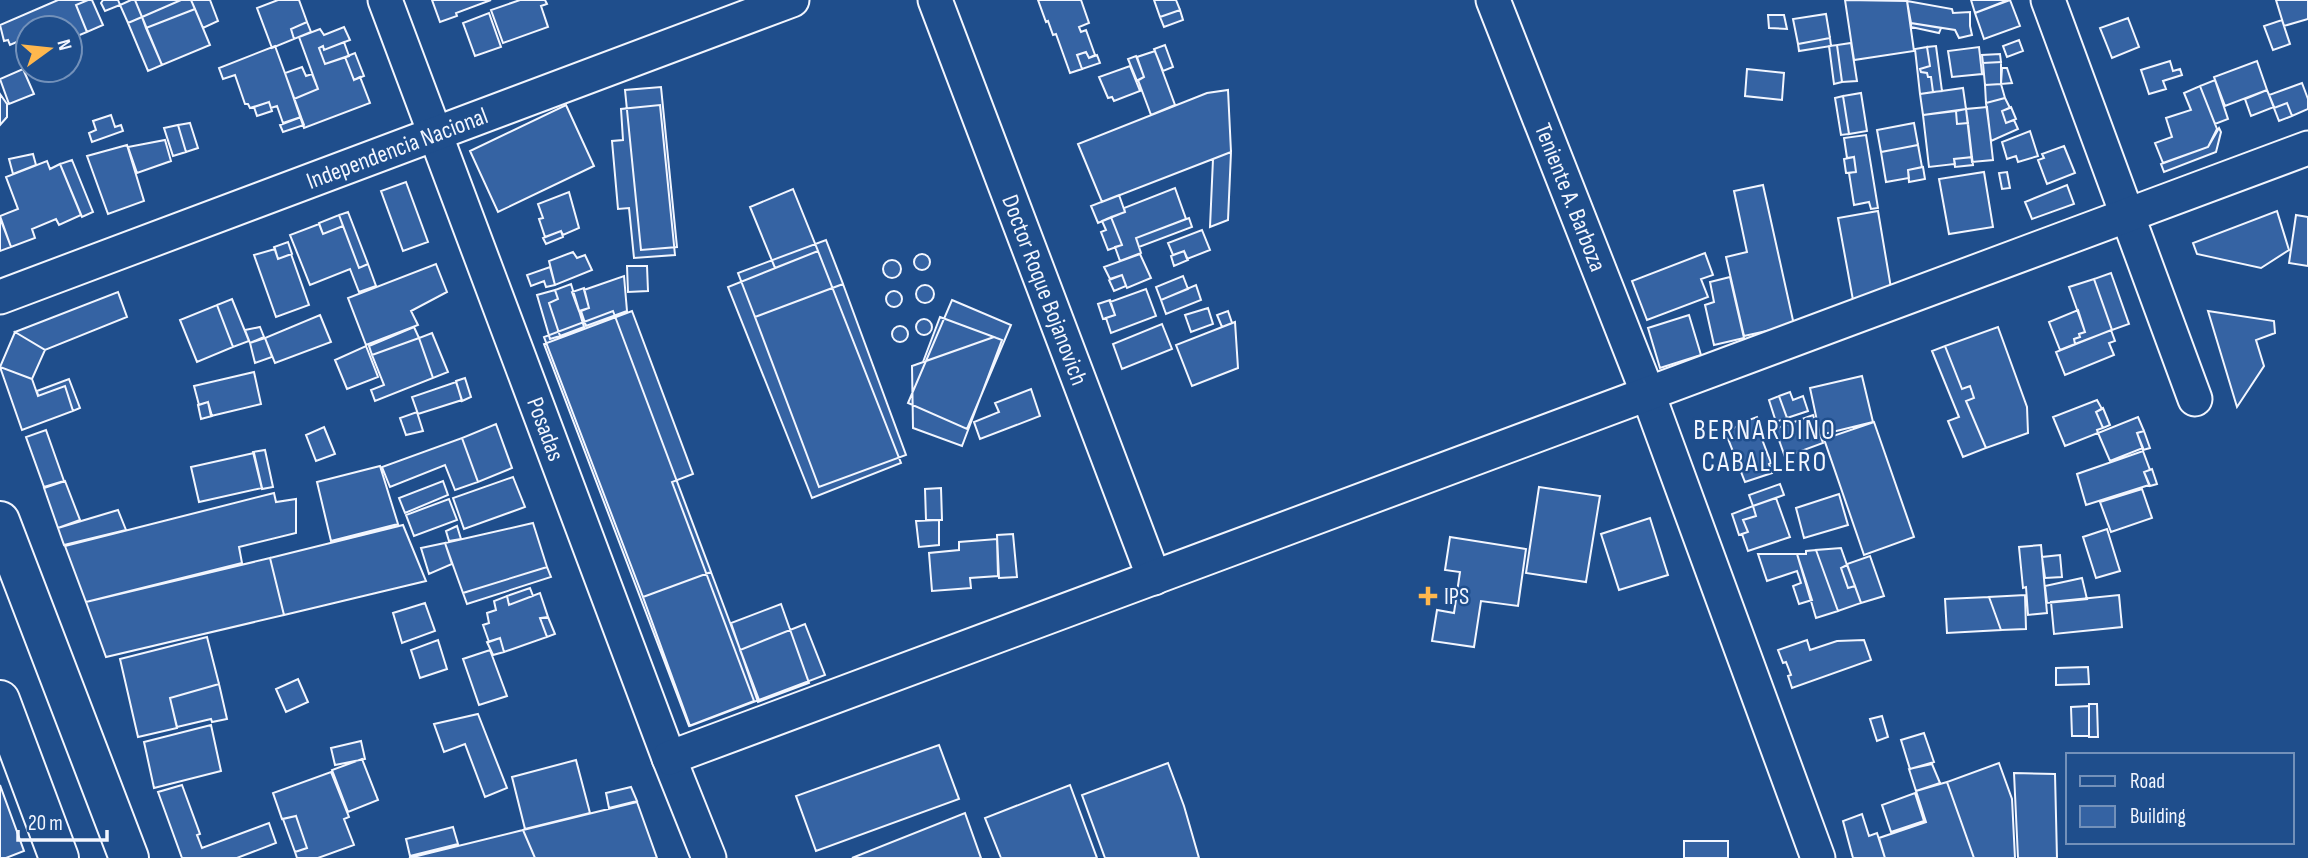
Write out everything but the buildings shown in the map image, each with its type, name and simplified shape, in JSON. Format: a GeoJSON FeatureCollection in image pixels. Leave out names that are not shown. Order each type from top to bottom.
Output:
{"type":"FeatureCollection","features":[{"type":"Feature","properties":{"kind":"highway"},"geometry":{"type":"LineString","coordinates":[[0,521],[129,858]]}},
{"type":"Feature","properties":{"kind":"highway"},"geometry":{"type":"LineString","coordinates":[[0,700],[59,858]]}},
{"type":"Feature","properties":{"kind":"street","name":"Posadas"},"geometry":{"type":"LineString","coordinates":[[385,0],[709,858]]}},
{"type":"Feature","properties":{"kind":"street","name":"Independencia Nacional"},"geometry":{"type":"LineString","coordinates":[[0,297],[792,0]]}},
{"type":"Feature","properties":{"kind":"street","name":"Doctor Roque Bojanovich"},"geometry":{"type":"LineString","coordinates":[[935,0],[1154,578]]}},
{"type":"Feature","properties":{"kind":"street","name":"Teniente A. Barboza"},"geometry":{"type":"LineString","coordinates":[[1493,0],[1648,394],[1818,858]]}},
{"type":"Feature","properties":{"kind":"street"},"geometry":{"type":"LineString","coordinates":[[2048,0],[2195,399]]}},
{"type":"Feature","properties":{"kind":"street"},"geometry":{"type":"LineString","coordinates":[[669,758],[2308,148]]}},
{"type":"Feature","properties":{"kind":"place","name":"IPS"},"geometry":{"type":"Point","coordinates":[1428,596]}},
{"type":"Feature","properties":{"kind":"district","name":"BERNARDINO CABALLERO"},"geometry":{"type":"Point","coordinates":[1765,446]}}]}
